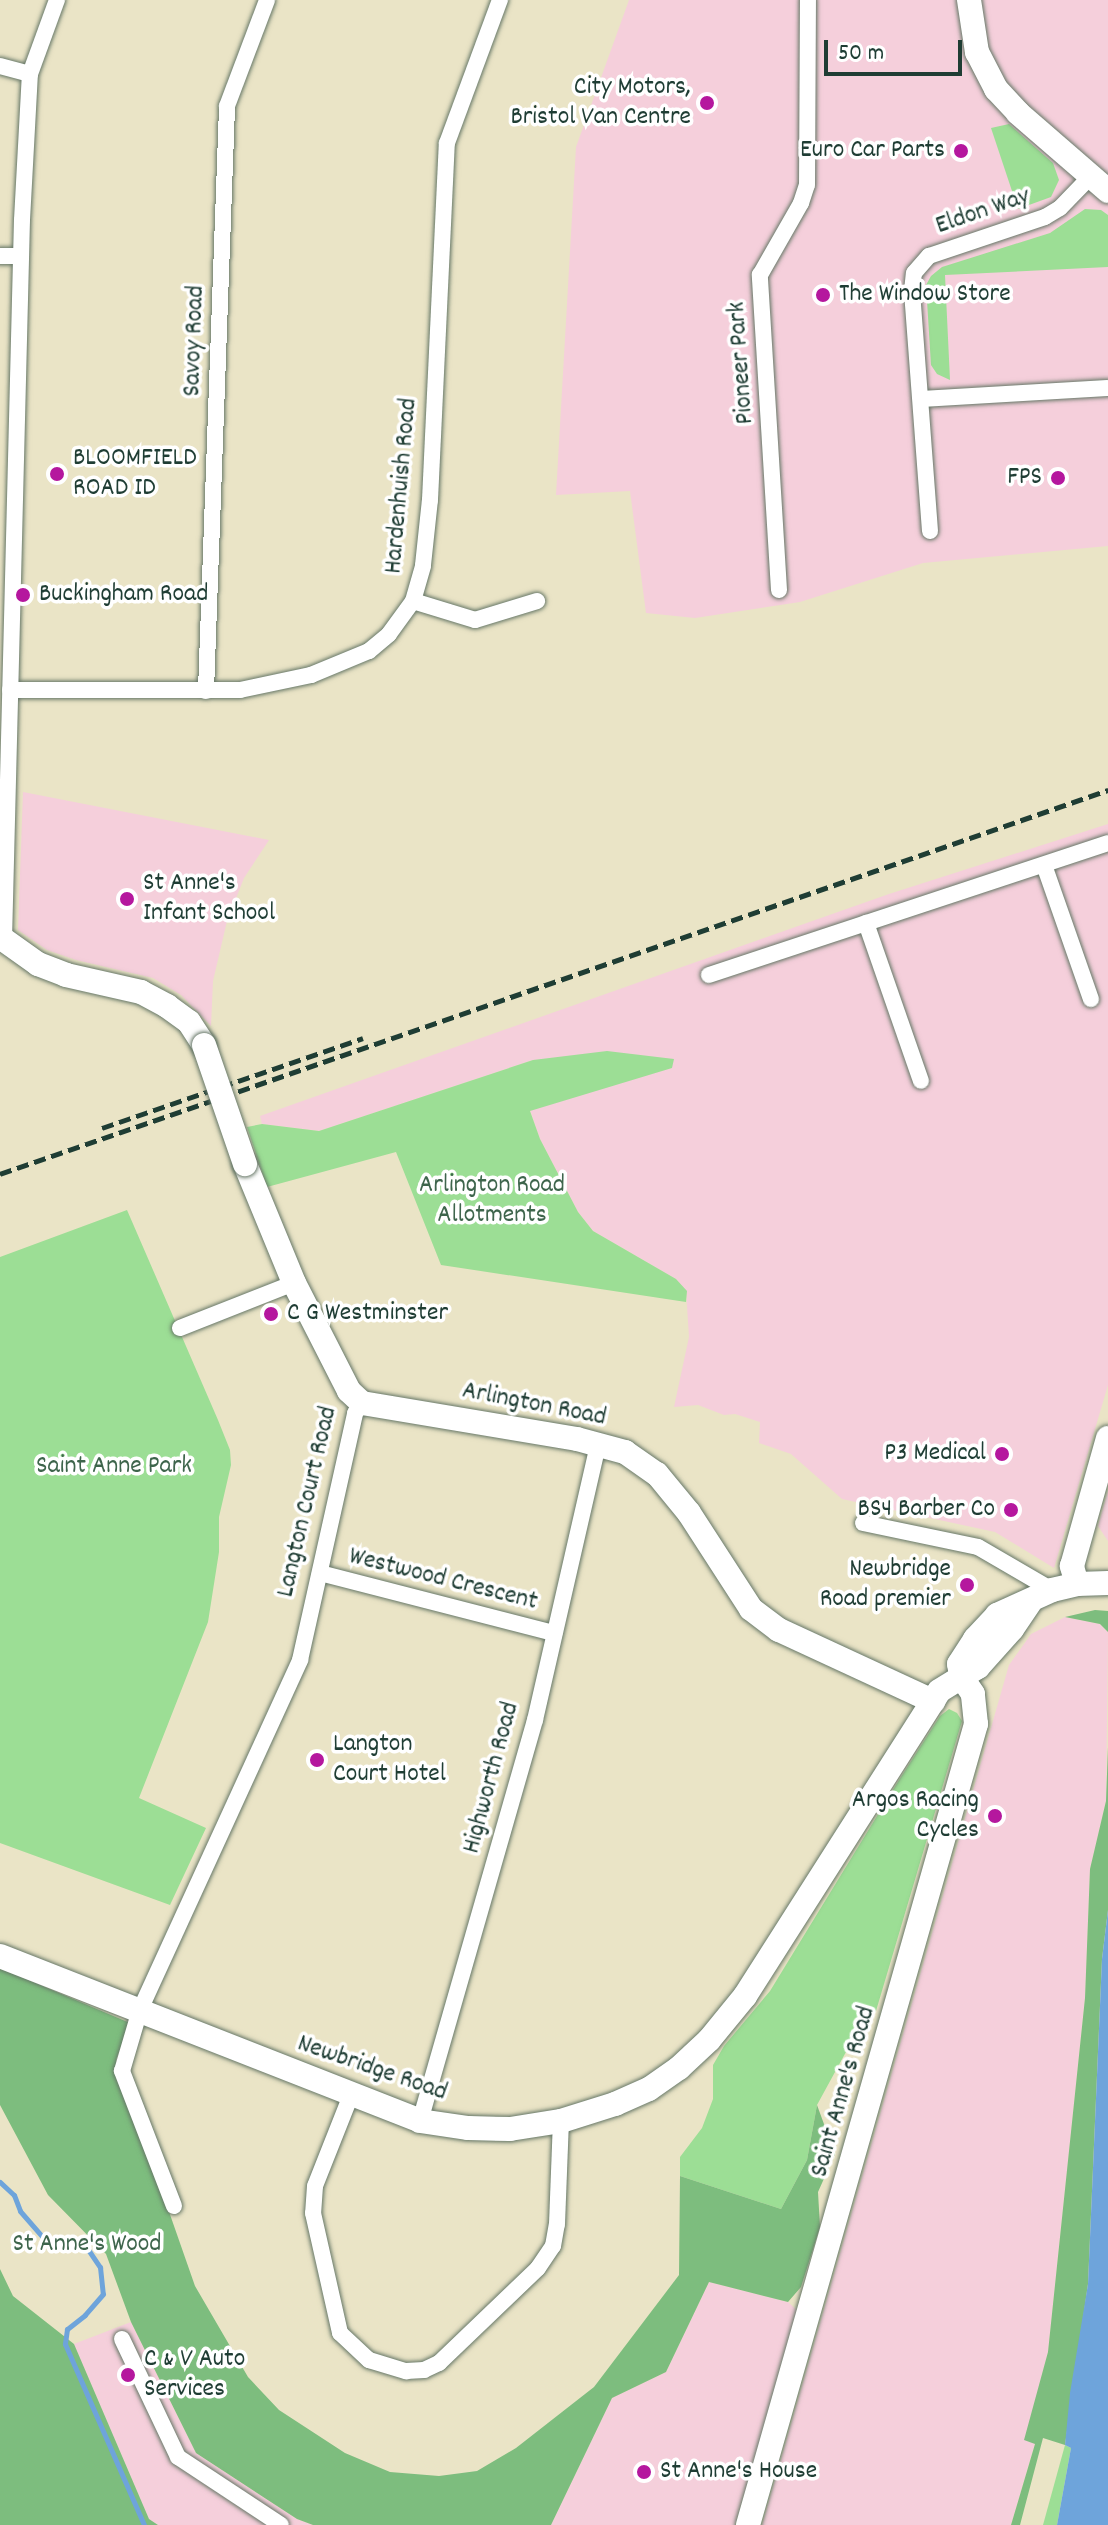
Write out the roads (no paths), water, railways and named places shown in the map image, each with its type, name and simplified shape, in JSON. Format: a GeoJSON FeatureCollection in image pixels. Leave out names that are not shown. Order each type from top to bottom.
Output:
{"type":"FeatureCollection","features":[{"type":"Feature","properties":{"kind":"street"},"geometry":{"type":"LineString","coordinates":[[1,941],[10,690],[8,521],[30,74],[57,0]]}},
{"type":"Feature","properties":{"kind":"street","name":"Savoy Road"},"geometry":{"type":"LineString","coordinates":[[206,691],[227,106],[267,0]]}},
{"type":"Feature","properties":{"kind":"street","name":"Hardenhuish Road"},"geometry":{"type":"LineString","coordinates":[[10,690],[240,690],[311,675],[369,651],[389,634],[413,601],[423,565],[430,500],[447,143],[500,0]]}},
{"type":"Feature","properties":{"kind":"street","name":"Pioneer Park"},"geometry":{"type":"LineString","coordinates":[[779,590],[760,275],[801,203],[807,185],[808,0]]}},
{"type":"Feature","properties":{"kind":"street"},"geometry":{"type":"LineString","coordinates":[[969,0],[977,52],[996,89],[1018,113],[1100,184]]}},
{"type":"Feature","properties":{"kind":"street"},"geometry":{"type":"LineString","coordinates":[[0,66],[30,74]]}},
{"type":"Feature","properties":{"kind":"street","name":"Eldon Way"},"geometry":{"type":"LineString","coordinates":[[930,531],[912,291],[914,273],[929,256],[1045,217],[1100,184]]}},
{"type":"Feature","properties":{"kind":"street"},"geometry":{"type":"LineString","coordinates":[[0,256],[21,256]]}},
{"type":"Feature","properties":{"kind":"street"},"geometry":{"type":"LineString","coordinates":[[921,399],[1108,388]]}},
{"type":"Feature","properties":{"kind":"street"},"geometry":{"type":"LineString","coordinates":[[413,601],[475,620],[537,601]]}},
{"type":"Feature","properties":{"kind":"street"},"geometry":{"type":"LineString","coordinates":[[709,975],[1108,843]]}},
{"type":"Feature","properties":{"kind":"street"},"geometry":{"type":"LineString","coordinates":[[1044,865],[1091,999]]}},
{"type":"Feature","properties":{"kind":"street"},"geometry":{"type":"LineString","coordinates":[[866,923],[921,1081]]}},
{"type":"Feature","properties":{"kind":"street","name":"Langton Court Road"},"geometry":{"type":"LineString","coordinates":[[1,941],[38,964],[66,975],[141,992],[189,1022],[204,1045],[245,1164],[294,1283],[349,1391],[362,1403],[355,1413],[300,1660],[140,2010],[122,2071],[174,2206]]}},
{"type":"Feature","properties":{"kind":"street"},"geometry":{"type":"LineString","coordinates":[[180,1328],[294,1283]]}},
{"type":"Feature","properties":{"kind":"street","name":"Arlington Road"},"geometry":{"type":"LineString","coordinates":[[362,1403],[598,1444],[625,1452],[657,1474],[689,1513],[751,1609],[769,1623],[933,1701]]}},
{"type":"Feature","properties":{"kind":"street"},"geometry":{"type":"LineString","coordinates":[[1077,1584],[1072,1566],[1108,1438]]}},
{"type":"Feature","properties":{"kind":"street","name":"Highworth Road"},"geometry":{"type":"LineString","coordinates":[[420,2121],[535,1720],[598,1444]]}},
{"type":"Feature","properties":{"kind":"street"},"geometry":{"type":"LineString","coordinates":[[863,1523],[978,1547],[1052,1590]]}},
{"type":"Feature","properties":{"kind":"street","name":"Westwood Crescent"},"geometry":{"type":"LineString","coordinates":[[320,1573],[554,1633]]}},
{"type":"Feature","properties":{"kind":"street","name":"Newbridge Road"},"geometry":{"type":"LineString","coordinates":[[0,1956],[420,2121],[468,2128],[510,2129],[561,2121],[615,2104],[649,2089],[679,2068],[709,2040],[745,1996],[939,1691],[978,1667],[1012,1629],[1030,1602],[1052,1590],[1077,1584],[1108,1583]]}},
{"type":"Feature","properties":{"kind":"street","name":"Saint Anne's Road"},"geometry":{"type":"LineString","coordinates":[[748,2525],[976,1724],[976,1705],[961,1676]]}},
{"type":"Feature","properties":{"kind":"street"},"geometry":{"type":"LineString","coordinates":[[351,2095],[315,2186],[313,2213],[340,2333],[369,2360],[406,2371],[424,2370],[439,2363],[538,2268],[553,2246],[557,2224],[561,2121]]}},
{"type":"Feature","properties":{"kind":"street"},"geometry":{"type":"LineString","coordinates":[[122,2339],[178,2457],[281,2525]]}},
{"type":"Feature","properties":{"kind":"water"},"geometry":{"type":"Polygon","coordinates":[[[1108,1910],[1108,2525],[1057,2525],[1071,2448],[1065,2445],[1070,2393],[1088,2284],[1102,1959],[1108,1910]]]}},
{"type":"Feature","properties":{"kind":"waterway"},"geometry":{"type":"LineString","coordinates":[[0,2182],[14,2195],[20,2211],[45,2240],[53,2243],[73,2240],[85,2245],[100,2267],[103,2294],[85,2315],[67,2329],[65,2344],[144,2525]]}},
{"type":"Feature","properties":{"kind":"railway"},"geometry":{"type":"LineString","coordinates":[[0,1174],[1108,790]]}},
{"type":"Feature","properties":{"kind":"railway"},"geometry":{"type":"LineString","coordinates":[[102,1128],[363,1038]]}},
{"type":"Feature","properties":{"kind":"place","name":"City Motors, Bristol Van Centre"},"geometry":{"type":"Point","coordinates":[707,103]}},
{"type":"Feature","properties":{"kind":"place","name":"Euro Car Parts"},"geometry":{"type":"Point","coordinates":[961,151]}},
{"type":"Feature","properties":{"kind":"place","name":"The Window Store"},"geometry":{"type":"Point","coordinates":[823,295]}},
{"type":"Feature","properties":{"kind":"place","name":"BLOOMFIELD ROAD ID"},"geometry":{"type":"Point","coordinates":[57,474]}},
{"type":"Feature","properties":{"kind":"place","name":"FPS"},"geometry":{"type":"Point","coordinates":[1058,478]}},
{"type":"Feature","properties":{"kind":"place","name":"Buckingham Road"},"geometry":{"type":"Point","coordinates":[23,595]}},
{"type":"Feature","properties":{"kind":"place","name":"St Anne's Infant School"},"geometry":{"type":"Point","coordinates":[127,899]}},
{"type":"Feature","properties":{"kind":"place","name":"C G Westminster"},"geometry":{"type":"Point","coordinates":[271,1314]}},
{"type":"Feature","properties":{"kind":"place","name":"P3 Medical"},"geometry":{"type":"Point","coordinates":[1002,1454]}},
{"type":"Feature","properties":{"kind":"place","name":"BS4 Barber Co"},"geometry":{"type":"Point","coordinates":[1011,1510]}},
{"type":"Feature","properties":{"kind":"place","name":"Newbridge Road premier"},"geometry":{"type":"Point","coordinates":[967,1585]}},
{"type":"Feature","properties":{"kind":"place","name":"Langton Court Hotel"},"geometry":{"type":"Point","coordinates":[317,1760]}},
{"type":"Feature","properties":{"kind":"place","name":"Argos Racing Cycles"},"geometry":{"type":"Point","coordinates":[995,1816]}},
{"type":"Feature","properties":{"kind":"place","name":"C & V Auto Services"},"geometry":{"type":"Point","coordinates":[128,2375]}},
{"type":"Feature","properties":{"kind":"place","name":"St Anne's House"},"geometry":{"type":"Point","coordinates":[644,2472]}},
{"type":"Feature","properties":{"kind":"park label","name":"Arlington Road Allotments"},"geometry":{"type":"Point","coordinates":[492,1201]}},
{"type":"Feature","properties":{"kind":"park label","name":"Saint Anne Park"},"geometry":{"type":"Point","coordinates":[114,1467]}},
{"type":"Feature","properties":{"kind":"park label","name":"St Anne's Wood"},"geometry":{"type":"Point","coordinates":[87,2245]}}]}
